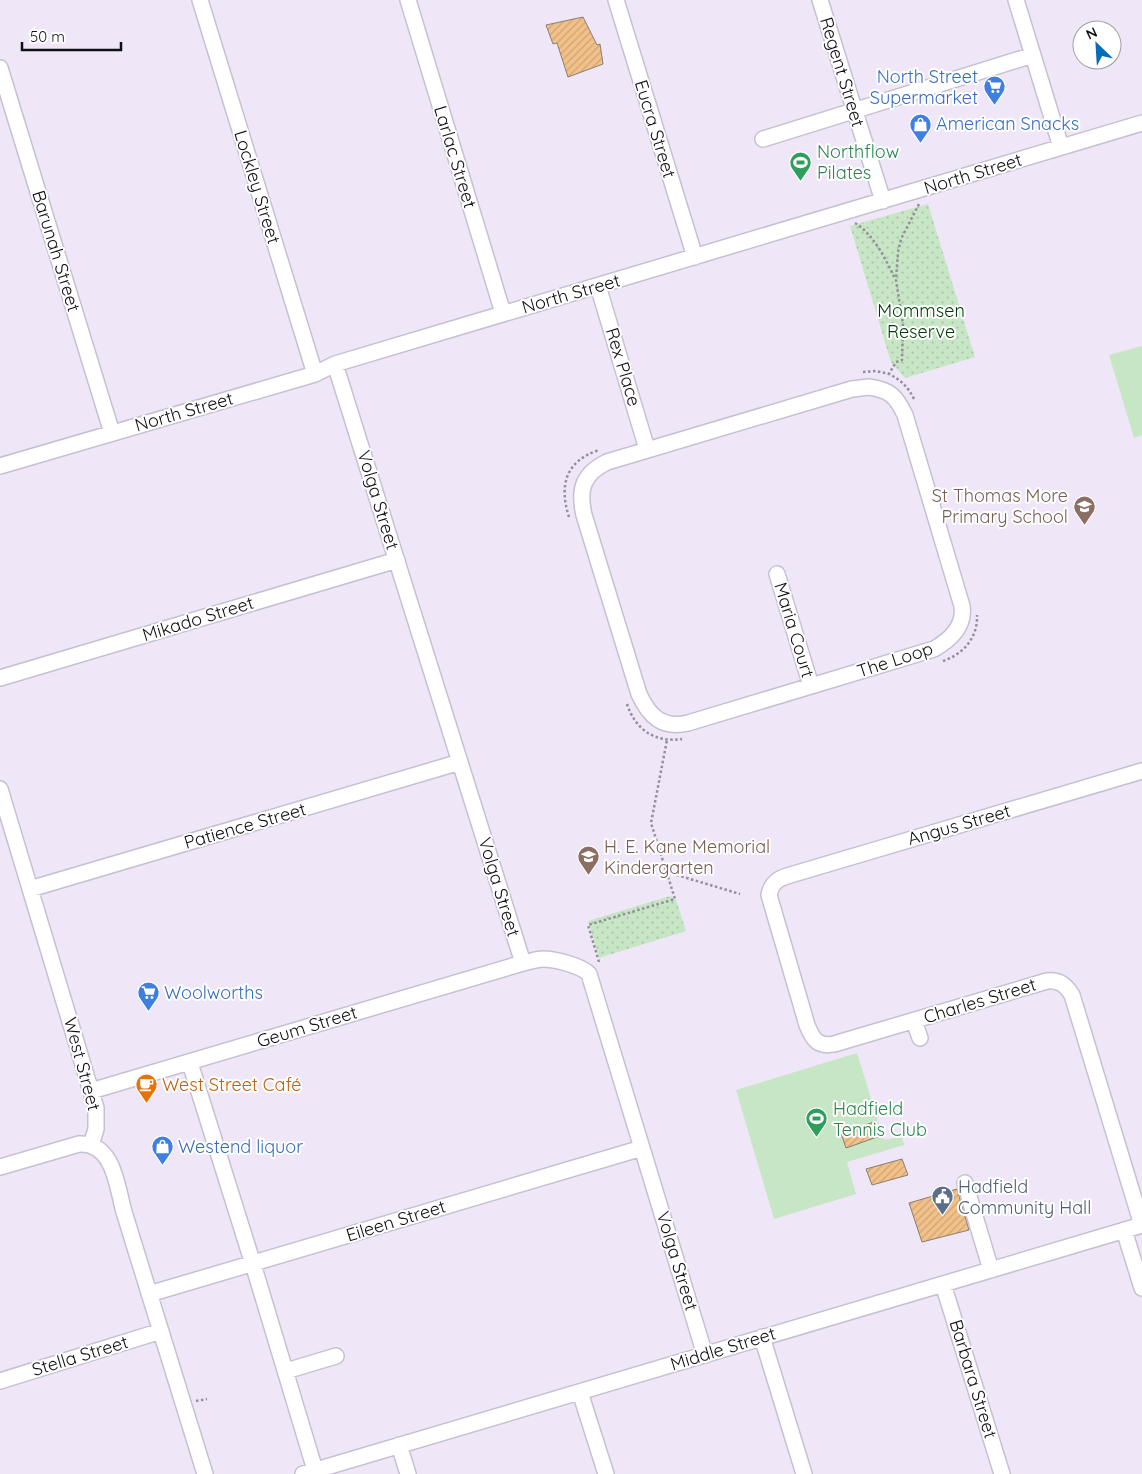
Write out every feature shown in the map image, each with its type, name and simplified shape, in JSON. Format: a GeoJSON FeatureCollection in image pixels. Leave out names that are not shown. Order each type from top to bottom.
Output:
{"type":"FeatureCollection","features":[{"type":"Feature","properties":{"kind":"street","name":"Lockley Street"},"geometry":{"type":"LineString","coordinates":[[200,0],[314,374]]}},
{"type":"Feature","properties":{"kind":"street","name":"Larlac Street"},"geometry":{"type":"LineString","coordinates":[[408,0],[503,314]]}},
{"type":"Feature","properties":{"kind":"street","name":"Eucra Street"},"geometry":{"type":"LineString","coordinates":[[616,0],[695,257]]}},
{"type":"Feature","properties":{"kind":"street","name":"Regent Street"},"geometry":{"type":"LineString","coordinates":[[820,0],[883,201]]}},
{"type":"Feature","properties":{"kind":"street"},"geometry":{"type":"LineString","coordinates":[[1016,0],[1061,147]]}},
{"type":"Feature","properties":{"kind":"street"},"geometry":{"type":"LineString","coordinates":[[763,138],[1033,55]]}},
{"type":"Feature","properties":{"kind":"street","name":"Barunah Street"},"geometry":{"type":"LineString","coordinates":[[0,68],[112,433]]}},
{"type":"Feature","properties":{"kind":"street","name":"North Street"},"geometry":{"type":"LineString","coordinates":[[0,466],[314,374],[335,364],[1142,123]]}},
{"type":"Feature","properties":{"kind":"street","name":"Rex Place"},"geometry":{"type":"LineString","coordinates":[[598,286],[647,449]]}},
{"type":"Feature","properties":{"kind":"street","name":"Volga Street"},"geometry":{"type":"LineString","coordinates":[[335,364],[523,963],[546,959],[576,966],[586,970],[589,974],[705,1354]]}},
{"type":"Feature","properties":{"kind":"street","name":"The Loop"},"geometry":{"type":"LineString","coordinates":[[870,387],[881,389],[894,396],[905,414],[960,598],[963,611],[956,632],[946,643],[934,649],[678,725],[664,723],[644,705],[636,685],[581,503],[581,491],[595,468],[607,462],[647,449],[852,389],[870,387]]}},
{"type":"Feature","properties":{"kind":"street","name":"Mikado Street"},"geometry":{"type":"LineString","coordinates":[[0,678],[397,560]]}},
{"type":"Feature","properties":{"kind":"street","name":"Maria Court"},"geometry":{"type":"LineString","coordinates":[[777,574],[811,686]]}},
{"type":"Feature","properties":{"kind":"street","name":"Patience Street"},"geometry":{"type":"LineString","coordinates":[[30,889],[460,762]]}},
{"type":"Feature","properties":{"kind":"street","name":"Angus Street"},"geometry":{"type":"LineString","coordinates":[[777,880],[1142,771]]}},
{"type":"Feature","properties":{"kind":"street","name":"West Street"},"geometry":{"type":"LineString","coordinates":[[0,789],[91,1091],[97,1116],[96,1129],[91,1145]]}},
{"type":"Feature","properties":{"kind":"street","name":"Charles Street"},"geometry":{"type":"LineString","coordinates":[[777,880],[770,889],[770,902],[807,1025],[811,1035],[820,1044],[834,1044],[1047,981],[1063,983],[1072,994],[1142,1225]]}},
{"type":"Feature","properties":{"kind":"street","name":"Geum Street"},"geometry":{"type":"LineString","coordinates":[[91,1091],[523,963]]}},
{"type":"Feature","properties":{"kind":"street"},"geometry":{"type":"LineString","coordinates":[[914,1020],[920,1038]]}},
{"type":"Feature","properties":{"kind":"street"},"geometry":{"type":"LineString","coordinates":[[190,1062],[286,1371],[310,1472]]}},
{"type":"Feature","properties":{"kind":"street"},"geometry":{"type":"LineString","coordinates":[[0,1167],[79,1144],[91,1145],[104,1153],[111,1164],[205,1474]]}},
{"type":"Feature","properties":{"kind":"street","name":"Eileen Street"},"geometry":{"type":"LineString","coordinates":[[149,1294],[642,1148]]}},
{"type":"Feature","properties":{"kind":"street"},"geometry":{"type":"LineString","coordinates":[[965,1183],[991,1270]]}},
{"type":"Feature","properties":{"kind":"street","name":"Middle Street"},"geometry":{"type":"LineString","coordinates":[[310,1472],[1142,1225]]}},
{"type":"Feature","properties":{"kind":"street"},"geometry":{"type":"LineString","coordinates":[[1124,1230],[1142,1288]]}},
{"type":"Feature","properties":{"kind":"street","name":"Barbara Street"},"geometry":{"type":"LineString","coordinates":[[944,1284],[1002,1474]]}},
{"type":"Feature","properties":{"kind":"street","name":"Stella Street"},"geometry":{"type":"LineString","coordinates":[[0,1381],[161,1331]]}},
{"type":"Feature","properties":{"kind":"street"},"geometry":{"type":"LineString","coordinates":[[762,1338],[804,1474]]}},
{"type":"Feature","properties":{"kind":"street"},"geometry":{"type":"LineString","coordinates":[[286,1371],[336,1356]]}},
{"type":"Feature","properties":{"kind":"street"},"geometry":{"type":"LineString","coordinates":[[580,1392],[606,1474]]}},
{"type":"Feature","properties":{"kind":"street"},"geometry":{"type":"LineString","coordinates":[[399,1445],[408,1474]]}},
{"type":"Feature","properties":{"kind":"path"},"geometry":{"type":"LineString","coordinates":[[889,374],[896,362],[902,360],[903,324],[896,280],[898,252],[907,225],[920,204],[910,206]]}},
{"type":"Feature","properties":{"kind":"path"},"geometry":{"type":"LineString","coordinates":[[850,225],[856,223],[875,243],[886,259],[896,280]]}},
{"type":"Feature","properties":{"kind":"path"},"geometry":{"type":"LineString","coordinates":[[861,373],[876,371],[889,374],[902,382],[916,405]]}},
{"type":"Feature","properties":{"kind":"path"},"geometry":{"type":"LineString","coordinates":[[571,524],[564,497],[567,479],[575,464],[581,458],[604,448]]}},
{"type":"Feature","properties":{"kind":"path"},"geometry":{"type":"LineString","coordinates":[[941,661],[955,656],[969,644],[976,629],[978,614]]}},
{"type":"Feature","properties":{"kind":"path"},"geometry":{"type":"LineString","coordinates":[[625,697],[630,713],[639,726],[656,737],[667,740],[682,739]]}},
{"type":"Feature","properties":{"kind":"path"},"geometry":{"type":"LineString","coordinates":[[599,962],[588,925],[674,899],[651,823],[667,740]]}},
{"type":"Feature","properties":{"kind":"path"},"geometry":{"type":"LineString","coordinates":[[667,872],[740,894]]}},
{"type":"Feature","properties":{"kind":"green space","name":"Mommsen Reserve"},"geometry":{"type":"Polygon","coordinates":[[[928,204],[975,357],[905,378],[891,362],[850,226],[928,204]]]}},
{"type":"Feature","properties":{"kind":"green space"},"geometry":{"type":"Polygon","coordinates":[[[1142,346],[1142,435],[1134,438],[1109,355],[1142,346]]]}},
{"type":"Feature","properties":{"kind":"green space"},"geometry":{"type":"Polygon","coordinates":[[[670,896],[676,900],[686,931],[599,958],[588,921],[670,896]]]}},
{"type":"Feature","properties":{"kind":"green space","name":"Hadfield Tennis Club"},"geometry":{"type":"Polygon","coordinates":[[[857,1053],[884,1140],[902,1136],[904,1145],[847,1162],[856,1194],[774,1219],[736,1090],[857,1053]]]}},
{"type":"Feature","properties":{"kind":"building"},"geometry":{"type":"Polygon","coordinates":[[[583,17],[597,45],[600,44],[603,64],[568,77],[557,43],[553,44],[546,25],[583,17]]]}},
{"type":"Feature","properties":{"kind":"building"},"geometry":{"type":"Polygon","coordinates":[[[874,1122],[880,1136],[846,1148],[841,1133],[874,1122]]]}},
{"type":"Feature","properties":{"kind":"building"},"geometry":{"type":"Polygon","coordinates":[[[902,1159],[908,1175],[872,1185],[866,1169],[902,1159]]]}},
{"type":"Feature","properties":{"kind":"building","name":"Hadfield Community Hall"},"geometry":{"type":"Polygon","coordinates":[[[957,1189],[969,1230],[922,1242],[909,1203],[957,1189]]]}},
{"type":"Feature","properties":{"kind":"place","name":"North Street Supermarket"},"geometry":{"type":"Point","coordinates":[994,106]}},
{"type":"Feature","properties":{"kind":"place","name":"American Snacks"},"geometry":{"type":"Point","coordinates":[920,143]}},
{"type":"Feature","properties":{"kind":"place","name":"Northflow Pilates"},"geometry":{"type":"Point","coordinates":[801,181]}},
{"type":"Feature","properties":{"kind":"place","name":"St Thomas More Primary School"},"geometry":{"type":"Point","coordinates":[1084,525]}},
{"type":"Feature","properties":{"kind":"place","name":"H. E. Kane Memorial Kindergarten"},"geometry":{"type":"Point","coordinates":[588,876]}},
{"type":"Feature","properties":{"kind":"place","name":"Woolworths"},"geometry":{"type":"Point","coordinates":[148,1012]}},
{"type":"Feature","properties":{"kind":"place","name":"West Street Café"},"geometry":{"type":"Point","coordinates":[146,1104]}},
{"type":"Feature","properties":{"kind":"place","name":"Hadfield Tennis Club"},"geometry":{"type":"Point","coordinates":[817,1138]}},
{"type":"Feature","properties":{"kind":"place","name":"Westend liquor"},"geometry":{"type":"Point","coordinates":[162,1166]}},
{"type":"Feature","properties":{"kind":"place","name":"Hadfield Community Hall"},"geometry":{"type":"Point","coordinates":[942,1216]}}]}
